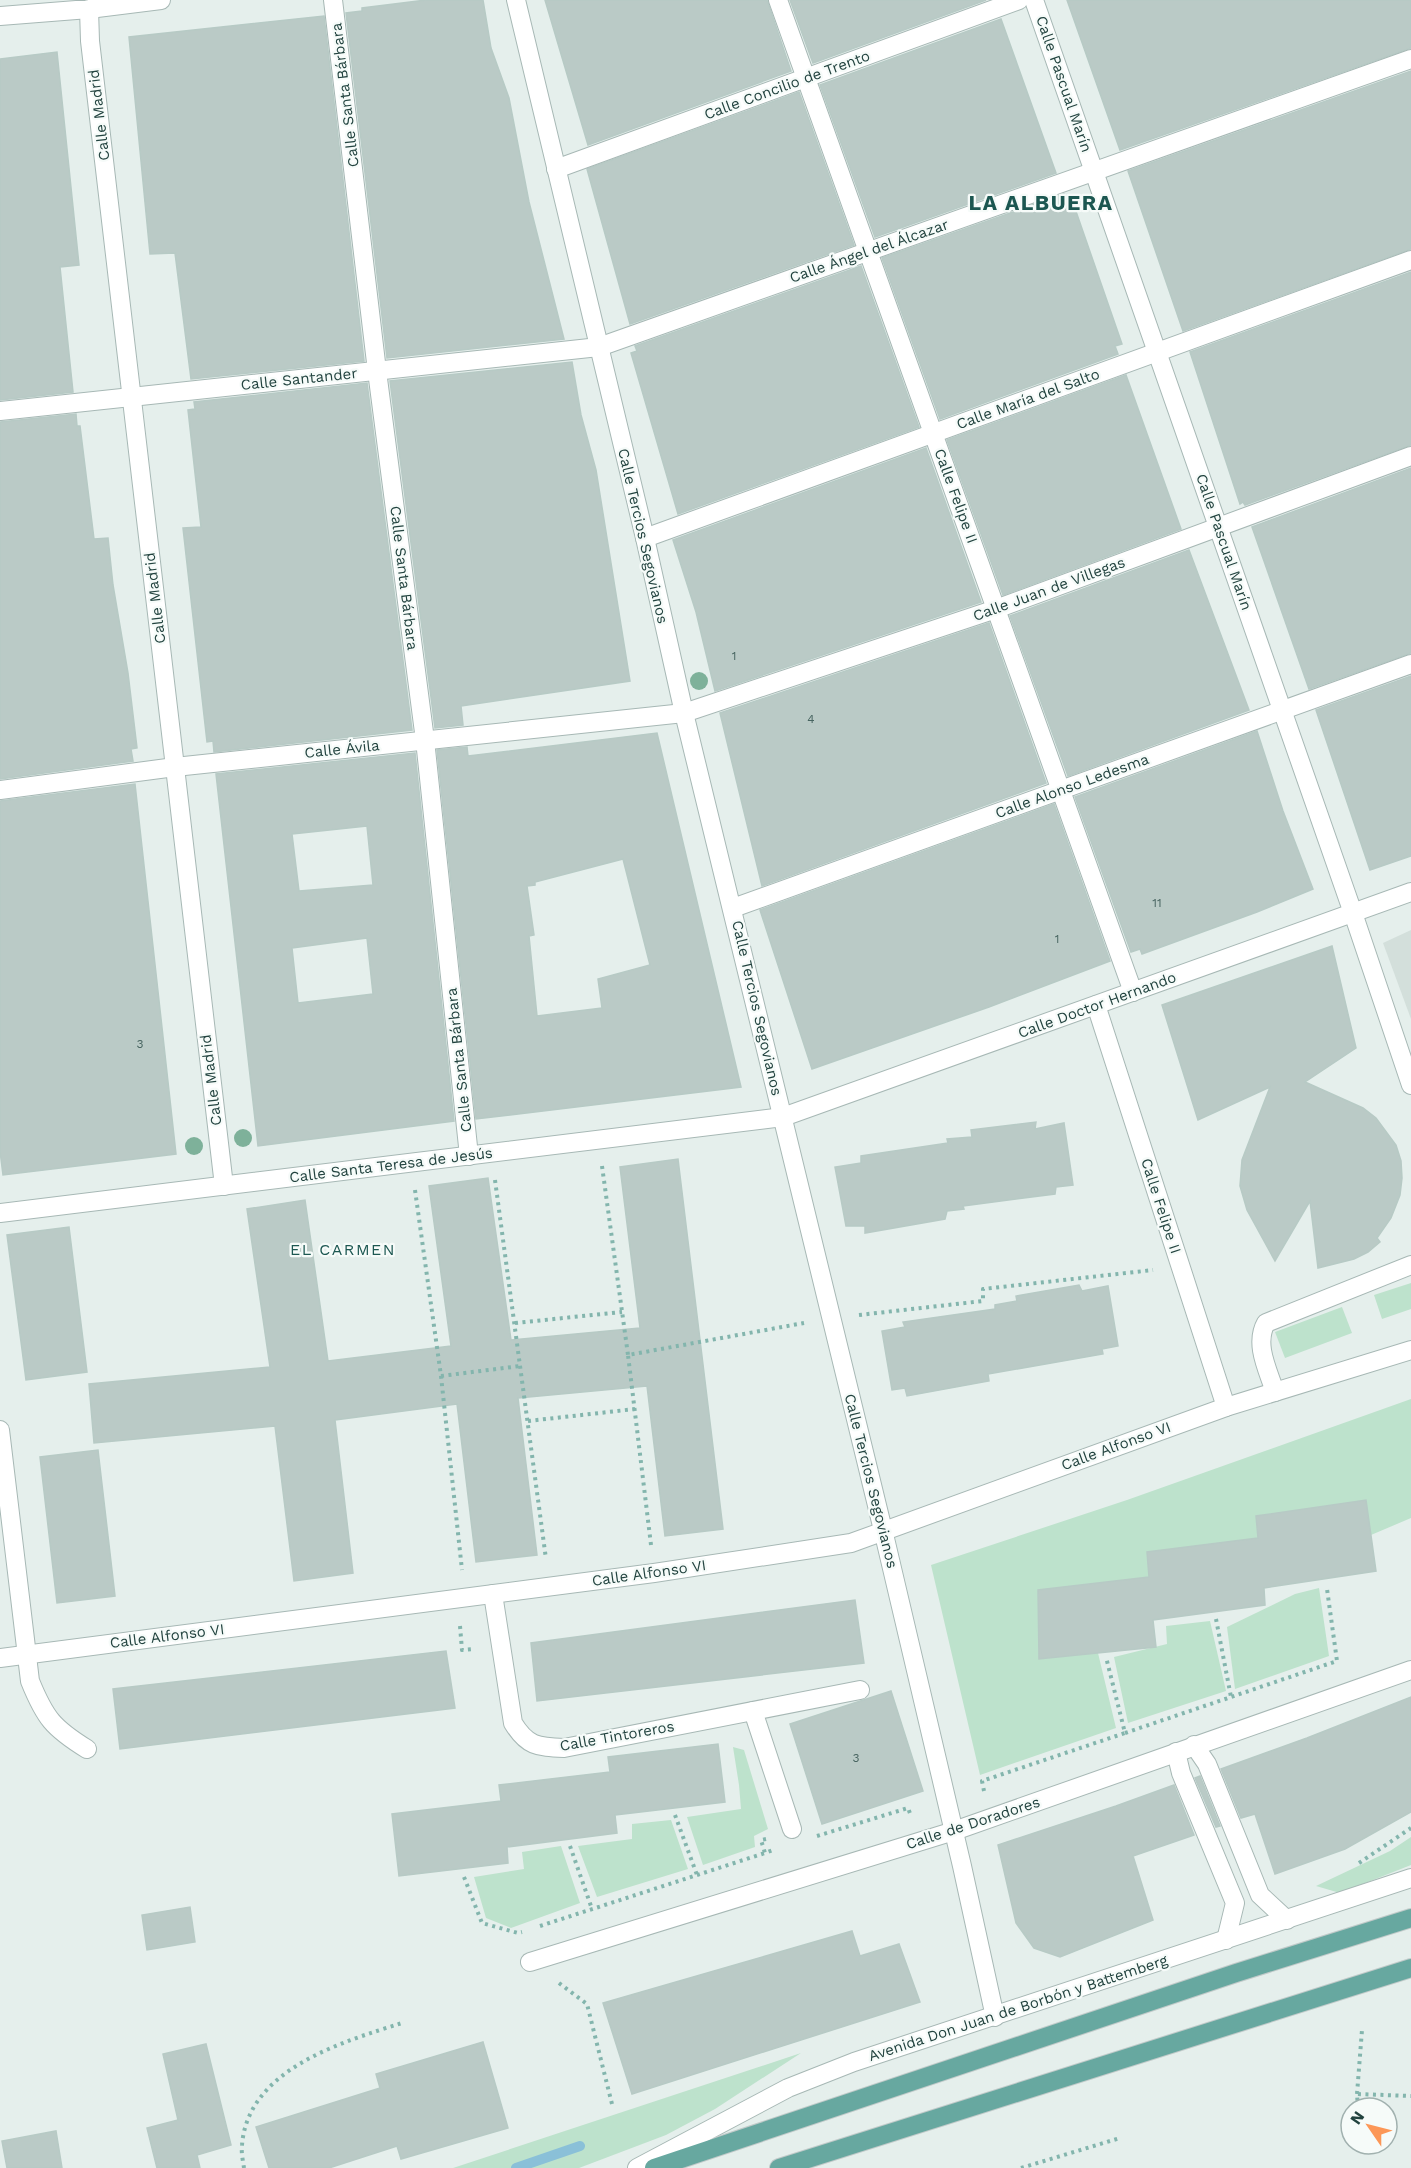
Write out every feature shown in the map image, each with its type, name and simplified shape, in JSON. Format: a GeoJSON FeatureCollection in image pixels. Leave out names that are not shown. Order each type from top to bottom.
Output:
{"type":"FeatureCollection","features":[{"type":"Feature","properties":{"kind":"main road"},"geometry":{"type":"LineString","coordinates":[[654,2168],[1236,1973],[1411,1918]]}},
{"type":"Feature","properties":{"kind":"main road"},"geometry":{"type":"LineString","coordinates":[[779,2168],[1411,1968]]}},
{"type":"Feature","properties":{"kind":"street"},"geometry":{"type":"LineString","coordinates":[[0,16],[89,9],[161,0]]}},
{"type":"Feature","properties":{"kind":"street","name":"Calle Santa Bárbara"},"geometry":{"type":"LineString","coordinates":[[333,0],[377,371],[425,740],[469,1156]]}},
{"type":"Feature","properties":{"kind":"street","name":"Calle Tercios Segovianos"},"geometry":{"type":"LineString","coordinates":[[516,0],[645,538],[684,713],[883,1530],[995,2017]]}},
{"type":"Feature","properties":{"kind":"street","name":"Calle Felipe II"},"geometry":{"type":"LineString","coordinates":[[778,0],[1133,992]]}},
{"type":"Feature","properties":{"kind":"street","name":"Calle Concilio de Trento"},"geometry":{"type":"LineString","coordinates":[[556,169],[1019,0]]}},
{"type":"Feature","properties":{"kind":"street","name":"Calle Pascual Marín"},"geometry":{"type":"LineString","coordinates":[[1035,0],[1411,1085]]}},
{"type":"Feature","properties":{"kind":"street","name":"Calle Madrid"},"geometry":{"type":"LineString","coordinates":[[89,9],[90,41],[224,1186]]}},
{"type":"Feature","properties":{"kind":"street","name":"Calle Ángel del Álcazar"},"geometry":{"type":"LineString","coordinates":[[598,347],[1411,59]]}},
{"type":"Feature","properties":{"kind":"street","name":"Calle María del Salto"},"geometry":{"type":"LineString","coordinates":[[645,538],[1411,260]]}},
{"type":"Feature","properties":{"kind":"street","name":"Calle Santander"},"geometry":{"type":"LineString","coordinates":[[0,411],[598,347]]}},
{"type":"Feature","properties":{"kind":"street","name":"Calle Juan de Villegas"},"geometry":{"type":"LineString","coordinates":[[684,713],[996,609],[1411,456]]}},
{"type":"Feature","properties":{"kind":"street","name":"Calle Alonso Ledesma"},"geometry":{"type":"LineString","coordinates":[[733,908],[1411,664]]}},
{"type":"Feature","properties":{"kind":"street","name":"Calle Ávila"},"geometry":{"type":"LineString","coordinates":[[0,790],[175,766],[684,713]]}},
{"type":"Feature","properties":{"kind":"street","name":"Calle Doctor Hernando"},"geometry":{"type":"LineString","coordinates":[[783,1117],[1411,892]]}},
{"type":"Feature","properties":{"kind":"street","name":"Calle Felipe II"},"geometry":{"type":"LineString","coordinates":[[1096,1005],[1226,1407]]}},
{"type":"Feature","properties":{"kind":"street","name":"Calle Santa Teresa de Jesús"},"geometry":{"type":"LineString","coordinates":[[0,1213],[783,1117]]}},
{"type":"Feature","properties":{"kind":"street"},"geometry":{"type":"LineString","coordinates":[[1275,1392],[1260,1343],[1261,1331],[1266,1323],[1411,1264]]}},
{"type":"Feature","properties":{"kind":"street","name":"Calle Alfonso VI"},"geometry":{"type":"LineString","coordinates":[[0,1659],[654,1573],[851,1542],[1226,1407],[1411,1350]]}},
{"type":"Feature","properties":{"kind":"street"},"geometry":{"type":"LineString","coordinates":[[0,1430],[30,1681],[43,1711],[57,1728],[87,1749]]}},
{"type":"Feature","properties":{"kind":"street","name":"Calle Tintoreros"},"geometry":{"type":"LineString","coordinates":[[493,1594],[513,1723],[521,1736],[530,1743],[564,1748],[860,1690]]}},
{"type":"Feature","properties":{"kind":"street","name":"Calle de Doradores"},"geometry":{"type":"LineString","coordinates":[[530,1962],[954,1831],[1411,1670]]}},
{"type":"Feature","properties":{"kind":"street"},"geometry":{"type":"LineString","coordinates":[[753,1711],[792,1829]]}},
{"type":"Feature","properties":{"kind":"street"},"geometry":{"type":"LineString","coordinates":[[1194,1745],[1207,1764],[1260,1895],[1287,1920]]}},
{"type":"Feature","properties":{"kind":"street"},"geometry":{"type":"LineString","coordinates":[[1176,1752],[1181,1773],[1235,1903],[1226,1940]]}},
{"type":"Feature","properties":{"kind":"street","name":"Avenida Don Juan de Borbón y Battemberg"},"geometry":{"type":"LineString","coordinates":[[637,2168],[788,2088],[855,2062],[1411,1878]]}},
{"type":"Feature","properties":{"kind":"path"},"geometry":{"type":"LineString","coordinates":[[598,1140],[635,1408],[654,1573]]}},
{"type":"Feature","properties":{"kind":"path"},"geometry":{"type":"LineString","coordinates":[[492,1153],[550,1586]]}},
{"type":"Feature","properties":{"kind":"path"},"geometry":{"type":"LineString","coordinates":[[411,1163],[441,1376],[465,1597]]}},
{"type":"Feature","properties":{"kind":"path"},"geometry":{"type":"LineString","coordinates":[[628,1355],[831,1318],[983,1301],[983,1289],[1180,1267]]}},
{"type":"Feature","properties":{"kind":"path"},"geometry":{"type":"LineString","coordinates":[[515,1323],[622,1312]]}},
{"type":"Feature","properties":{"kind":"path"},"geometry":{"type":"LineString","coordinates":[[441,1376],[520,1366]]}},
{"type":"Feature","properties":{"kind":"path"},"geometry":{"type":"LineString","coordinates":[[528,1421],[635,1408]]}},
{"type":"Feature","properties":{"kind":"path"},"geometry":{"type":"LineString","coordinates":[[991,1818],[982,1781],[1337,1661],[1327,1589]]}},
{"type":"Feature","properties":{"kind":"path"},"geometry":{"type":"LineString","coordinates":[[1216,1618],[1231,1697]]}},
{"type":"Feature","properties":{"kind":"path"},"geometry":{"type":"LineString","coordinates":[[1106,1657],[1125,1733]]}},
{"type":"Feature","properties":{"kind":"path"},"geometry":{"type":"LineString","coordinates":[[675,1815],[697,1875]]}},
{"type":"Feature","properties":{"kind":"path"},"geometry":{"type":"LineString","coordinates":[[1352,1868],[1411,1828]]}},
{"type":"Feature","properties":{"kind":"path"},"geometry":{"type":"LineString","coordinates":[[570,1846],[592,1909]]}},
{"type":"Feature","properties":{"kind":"path"},"geometry":{"type":"LineString","coordinates":[[539,1926],[765,1852]]}},
{"type":"Feature","properties":{"kind":"path"},"geometry":{"type":"LineString","coordinates":[[464,1877],[482,1923],[518,1933],[528,1930]]}},
{"type":"Feature","properties":{"kind":"path"},"geometry":{"type":"LineString","coordinates":[[587,2004],[613,2108]]}},
{"type":"Feature","properties":{"kind":"path"},"geometry":{"type":"LineString","coordinates":[[244,2168],[242,2145],[246,2124],[268,2089],[283,2074],[307,2058],[371,2033],[402,2024]]}},
{"type":"Feature","properties":{"kind":"path"},"geometry":{"type":"LineString","coordinates":[[1362,2030],[1357,2094],[1411,2096]]}},
{"type":"Feature","properties":{"kind":"path"},"geometry":{"type":"LineString","coordinates":[[1021,2168],[1120,2138]]}},
{"type":"Feature","properties":{"kind":"shaded area"},"geometry":{"type":"Polygon","coordinates":[[[1411,930],[1411,1019],[1383,943],[1411,930]]]}},
{"type":"Feature","properties":{"kind":"green space"},"geometry":{"type":"Polygon","coordinates":[[[1411,1283],[1411,1309],[1382,1319],[1374,1295],[1411,1283]]]}},
{"type":"Feature","properties":{"kind":"green space"},"geometry":{"type":"Polygon","coordinates":[[[1342,1307],[1352,1333],[1285,1358],[1275,1332],[1342,1307]]]}},
{"type":"Feature","properties":{"kind":"green space"},"geometry":{"type":"Polygon","coordinates":[[[1411,1399],[1411,1518],[1371,1535],[1366,1500],[1256,1516],[1258,1538],[1149,1577],[1038,1590],[1039,1659],[1098,1653],[1116,1728],[980,1775],[931,1565],[1127,1500],[1411,1399]]]}},
{"type":"Feature","properties":{"kind":"green space"},"geometry":{"type":"Polygon","coordinates":[[[1319,1588],[1329,1656],[1235,1689],[1227,1627],[1295,1594],[1319,1588]]]}},
{"type":"Feature","properties":{"kind":"green space"},"geometry":{"type":"Polygon","coordinates":[[[1210,1621],[1226,1691],[1128,1723],[1114,1657],[1167,1644],[1166,1626],[1210,1621]]]}},
{"type":"Feature","properties":{"kind":"green space"},"geometry":{"type":"Polygon","coordinates":[[[733,1747],[744,1750],[768,1829],[754,1836],[755,1847],[703,1865],[687,1817],[741,1809],[733,1747]]]}},
{"type":"Feature","properties":{"kind":"green space"},"geometry":{"type":"Polygon","coordinates":[[[671,1820],[688,1869],[597,1897],[578,1846],[632,1839],[632,1824],[671,1820]]]}},
{"type":"Feature","properties":{"kind":"green space"},"geometry":{"type":"Polygon","coordinates":[[[1411,1837],[1411,1865],[1340,1893],[1316,1886],[1390,1851],[1411,1837]]]}},
{"type":"Feature","properties":{"kind":"green space"},"geometry":{"type":"Polygon","coordinates":[[[561,1846],[580,1903],[511,1928],[486,1918],[474,1877],[524,1869],[522,1852],[561,1846]]]}},
{"type":"Feature","properties":{"kind":"green space"},"geometry":{"type":"Polygon","coordinates":[[[801,2053],[715,2109],[666,2135],[579,2168],[453,2168],[801,2053]]]}},
{"type":"Feature","properties":{"kind":"building"},"geometry":{"type":"Polygon","coordinates":[[[426,0],[483,0],[491,48],[509,98],[529,202],[564,339],[387,358],[346,13],[362,11],[362,8],[426,0]]]}},
{"type":"Feature","properties":{"kind":"building"},"geometry":{"type":"Polygon","coordinates":[[[545,0],[767,0],[791,71],[588,145],[545,0]]]}},
{"type":"Feature","properties":{"kind":"building"},"geometry":{"type":"Polygon","coordinates":[[[790,0],[986,0],[813,63],[790,0]]]}},
{"type":"Feature","properties":{"kind":"building"},"geometry":{"type":"Polygon","coordinates":[[[1067,0],[1411,0],[1411,48],[1120,150],[1067,0]]]}},
{"type":"Feature","properties":{"kind":"building"},"geometry":{"type":"Polygon","coordinates":[[[324,16],[364,361],[191,379],[175,253],[150,254],[129,37],[324,16]]]}},
{"type":"Feature","properties":{"kind":"building"},"geometry":{"type":"Polygon","coordinates":[[[1001,19],[1056,173],[875,237],[820,85],[1001,19]]]}},
{"type":"Feature","properties":{"kind":"building"},"geometry":{"type":"Polygon","coordinates":[[[57,52],[79,265],[60,267],[73,392],[0,400],[0,59],[57,52]]]}},
{"type":"Feature","properties":{"kind":"building"},"geometry":{"type":"Polygon","coordinates":[[[1411,71],[1411,249],[1183,331],[1128,171],[1411,71]]]}},
{"type":"Feature","properties":{"kind":"building"},"geometry":{"type":"Polygon","coordinates":[[[799,92],[854,245],[630,324],[587,169],[799,92]]]}},
{"type":"Feature","properties":{"kind":"building"},"geometry":{"type":"Polygon","coordinates":[[[1064,194],[1066,199],[1071,197],[1122,344],[1115,346],[1118,354],[940,419],[882,258],[1064,194]]]}},
{"type":"Feature","properties":{"kind":"building"},"geometry":{"type":"Polygon","coordinates":[[[861,266],[919,427],[678,514],[631,353],[637,351],[635,346],[861,266]]]}},
{"type":"Feature","properties":{"kind":"building"},"geometry":{"type":"Polygon","coordinates":[[[1411,272],[1411,445],[1245,505],[1243,502],[1240,504],[1190,352],[1411,272]]]}},
{"type":"Feature","properties":{"kind":"building"},"geometry":{"type":"Polygon","coordinates":[[[572,362],[581,415],[596,470],[630,681],[461,706],[463,725],[435,728],[390,381],[572,362]]]}},
{"type":"Feature","properties":{"kind":"building"},"geometry":{"type":"Polygon","coordinates":[[[1126,375],[1181,529],[1003,595],[947,440],[1126,375]]]}},
{"type":"Feature","properties":{"kind":"building"},"geometry":{"type":"Polygon","coordinates":[[[367,383],[412,730],[214,752],[213,741],[207,742],[183,528],[201,527],[188,410],[195,409],[194,402],[367,383]]]}},
{"type":"Feature","properties":{"kind":"building"},"geometry":{"type":"Polygon","coordinates":[[[76,414],[77,426],[80,426],[94,539],[108,538],[137,748],[131,749],[133,761],[0,779],[0,422],[76,414]]]}},
{"type":"Feature","properties":{"kind":"building"},"geometry":{"type":"Polygon","coordinates":[[[926,448],[981,602],[715,691],[696,612],[673,540],[926,448]]]}},
{"type":"Feature","properties":{"kind":"building"},"geometry":{"type":"Polygon","coordinates":[[[1411,468],[1411,653],[1309,689],[1252,527],[1411,468]]]}},
{"type":"Feature","properties":{"kind":"building"},"geometry":{"type":"Polygon","coordinates":[[[1189,550],[1249,710],[1068,776],[1010,616],[1189,550]]]}},
{"type":"Feature","properties":{"kind":"building"},"geometry":{"type":"Polygon","coordinates":[[[989,623],[1046,783],[762,886],[720,713],[989,623]]]}},
{"type":"Feature","properties":{"kind":"building"},"geometry":{"type":"Polygon","coordinates":[[[1411,676],[1411,856],[1370,870],[1316,710],[1411,676]]]}},
{"type":"Feature","properties":{"kind":"building"},"geometry":{"type":"Polygon","coordinates":[[[1257,731],[1283,811],[1313,889],[1142,954],[1140,949],[1131,952],[1075,797],[1257,731]]]}},
{"type":"Feature","properties":{"kind":"building"},"geometry":{"type":"Polygon","coordinates":[[[657,733],[741,1087],[476,1119],[437,750],[467,747],[468,756],[657,733]],[[623,859],[527,886],[534,935],[529,936],[537,1016],[602,1008],[598,979],[650,965],[623,859]]]}},
{"type":"Feature","properties":{"kind":"building"},"geometry":{"type":"Polygon","coordinates":[[[415,753],[454,1121],[258,1146],[216,774],[415,753]],[[367,826],[292,834],[299,891],[373,885],[367,826]],[[367,938],[292,948],[298,1003],[373,994],[367,938]]]}},
{"type":"Feature","properties":{"kind":"building"},"geometry":{"type":"Polygon","coordinates":[[[135,784],[176,1154],[3,1175],[0,1151],[0,801],[135,784]]]}},
{"type":"Feature","properties":{"kind":"building"},"geometry":{"type":"Polygon","coordinates":[[[1054,804],[1110,961],[989,1007],[812,1069],[760,910],[1054,804]]]}},
{"type":"Feature","properties":{"kind":"building"},"geometry":{"type":"Polygon","coordinates":[[[1332,946],[1356,1048],[1305,1082],[1363,1108],[1376,1118],[1396,1145],[1401,1161],[1402,1178],[1400,1195],[1391,1218],[1377,1238],[1380,1242],[1368,1252],[1354,1259],[1318,1268],[1310,1201],[1275,1261],[1247,1210],[1240,1186],[1242,1160],[1270,1087],[1198,1120],[1162,1005],[1332,946]]]}},
{"type":"Feature","properties":{"kind":"building"},"geometry":{"type":"Polygon","coordinates":[[[1036,1122],[1035,1129],[1064,1123],[1073,1185],[1056,1187],[1055,1194],[963,1206],[964,1209],[947,1211],[945,1219],[865,1233],[865,1226],[846,1226],[835,1167],[861,1163],[861,1156],[948,1143],[947,1139],[972,1137],[971,1130],[1036,1122]]]}},
{"type":"Feature","properties":{"kind":"building"},"geometry":{"type":"Polygon","coordinates":[[[678,1159],[723,1529],[665,1536],[647,1386],[518,1398],[537,1555],[476,1562],[457,1404],[335,1420],[353,1573],[294,1581],[275,1426],[94,1443],[89,1384],[270,1367],[247,1209],[305,1200],[328,1361],[451,1346],[429,1186],[488,1178],[511,1340],[640,1328],[620,1167],[678,1159]]]}},
{"type":"Feature","properties":{"kind":"building"},"geometry":{"type":"Polygon","coordinates":[[[69,1227],[87,1372],[26,1380],[7,1235],[69,1227]]]}},
{"type":"Feature","properties":{"kind":"building"},"geometry":{"type":"Polygon","coordinates":[[[1079,1285],[1082,1291],[1108,1286],[1118,1346],[1102,1349],[1103,1354],[988,1374],[989,1381],[907,1396],[905,1388],[892,1390],[882,1331],[905,1327],[903,1322],[995,1309],[995,1305],[1017,1301],[1016,1296],[1079,1285]]]}},
{"type":"Feature","properties":{"kind":"building"},"geometry":{"type":"Polygon","coordinates":[[[98,1450],[115,1596],[57,1603],[40,1457],[98,1450]]]}},
{"type":"Feature","properties":{"kind":"building"},"geometry":{"type":"Polygon","coordinates":[[[1366,1500],[1376,1571],[1264,1588],[1265,1605],[1153,1620],[1156,1647],[1039,1659],[1038,1590],[1149,1577],[1147,1552],[1258,1538],[1256,1516],[1366,1500]]]}},
{"type":"Feature","properties":{"kind":"building"},"geometry":{"type":"Polygon","coordinates":[[[855,1600],[864,1663],[537,1701],[531,1643],[855,1600]]]}},
{"type":"Feature","properties":{"kind":"building"},"geometry":{"type":"Polygon","coordinates":[[[446,1651],[455,1708],[120,1749],[113,1689],[446,1651]]]}},
{"type":"Feature","properties":{"kind":"building"},"geometry":{"type":"Polygon","coordinates":[[[891,1691],[923,1791],[822,1824],[790,1724],[891,1691]]]}},
{"type":"Feature","properties":{"kind":"building"},"geometry":{"type":"Polygon","coordinates":[[[1411,1697],[1411,1812],[1345,1849],[1275,1874],[1255,1814],[1241,1818],[1221,1769],[1411,1697]]]}},
{"type":"Feature","properties":{"kind":"building"},"geometry":{"type":"Polygon","coordinates":[[[718,1744],[725,1802],[615,1815],[617,1833],[507,1847],[508,1863],[399,1876],[392,1814],[501,1801],[499,1785],[610,1772],[608,1757],[718,1744]]]}},
{"type":"Feature","properties":{"kind":"building"},"geometry":{"type":"Polygon","coordinates":[[[1200,1776],[1220,1826],[1216,1827],[1195,1778],[1200,1776]]]}},
{"type":"Feature","properties":{"kind":"building"},"geometry":{"type":"Polygon","coordinates":[[[1174,1785],[1194,1835],[1133,1856],[1153,1920],[1060,1957],[1034,1948],[1016,1923],[998,1845],[1174,1785]]]}},
{"type":"Feature","properties":{"kind":"building"},"geometry":{"type":"Polygon","coordinates":[[[190,1907],[195,1942],[147,1950],[142,1915],[190,1907]]]}},
{"type":"Feature","properties":{"kind":"building"},"geometry":{"type":"Polygon","coordinates":[[[852,1931],[860,1956],[899,1944],[920,2002],[632,2094],[603,2003],[852,1931]]]}},
{"type":"Feature","properties":{"kind":"building"},"geometry":{"type":"Polygon","coordinates":[[[483,2042],[508,2128],[401,2159],[397,2146],[329,2168],[269,2168],[256,2127],[380,2088],[376,2074],[483,2042]]]}},
{"type":"Feature","properties":{"kind":"building"},"geometry":{"type":"Polygon","coordinates":[[[206,2044],[231,2145],[197,2155],[200,2168],[157,2168],[147,2128],[178,2120],[163,2054],[206,2044]]]}},
{"type":"Feature","properties":{"kind":"building"},"geometry":{"type":"Polygon","coordinates":[[[56,2131],[62,2168],[7,2168],[2,2141],[56,2131]]]}},
{"type":"Feature","properties":{"kind":"waterway"},"geometry":{"type":"LineString","coordinates":[[516,2168],[580,2146]]}},
{"type":"Feature","properties":{"kind":"district","name":"LA ALBUERA"},"geometry":{"type":"Point","coordinates":[1041,202]}},
{"type":"Feature","properties":{"kind":"district","name":"EL CARMEN"},"geometry":{"type":"Point","coordinates":[343,1249]}}]}
